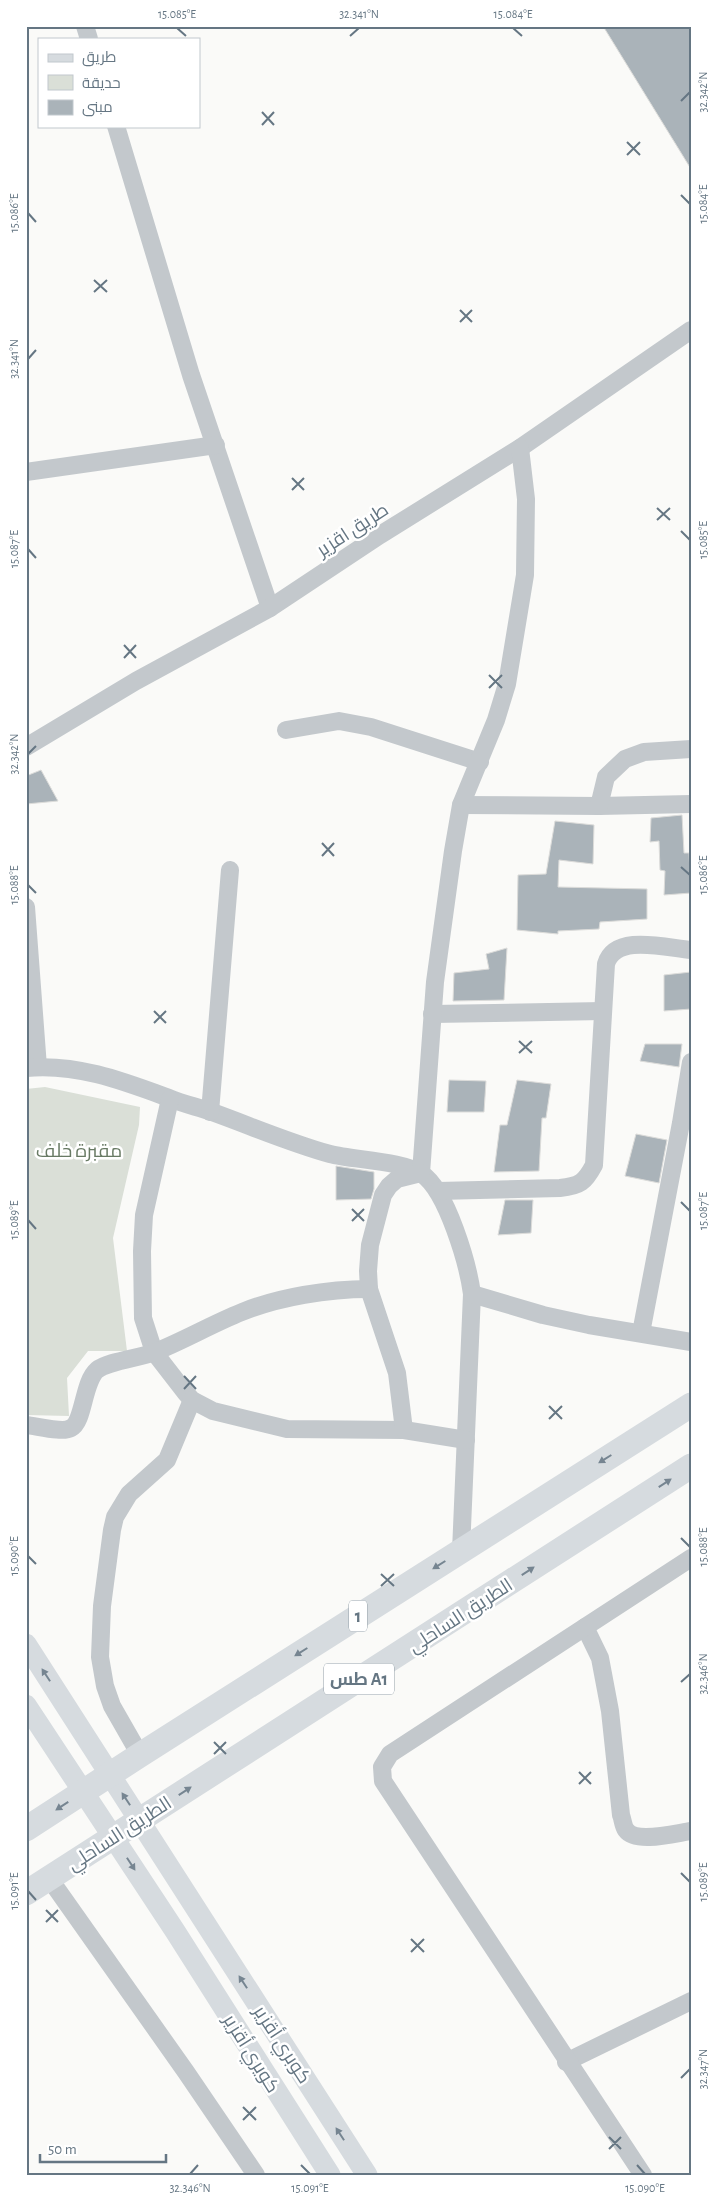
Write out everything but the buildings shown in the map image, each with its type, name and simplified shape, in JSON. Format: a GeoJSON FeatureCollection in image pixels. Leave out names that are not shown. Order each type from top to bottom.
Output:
{"type":"FeatureCollection","features":[{"type":"Feature","properties":{"kind":"highway","name":"1"},"geometry":{"type":"LineString","coordinates":[[26,1829],[691,1405]]}},
{"type":"Feature","properties":{"kind":"highway","name":"الطريق الساحلي"},"geometry":{"type":"LineString","coordinates":[[26,1892],[691,1466]]}},
{"type":"Feature","properties":{"kind":"main road","name":"كوبري أقزير"},"geometry":{"type":"LineString","coordinates":[[26,1644],[366,2175]]}},
{"type":"Feature","properties":{"kind":"main road","name":"كويري أقزير"},"geometry":{"type":"LineString","coordinates":[[32,1713],[175,1931],[330,2175]]}},
{"type":"Feature","properties":{"kind":"street"},"geometry":{"type":"LineString","coordinates":[[117,128],[190,375],[216,445],[270,608]]}},
{"type":"Feature","properties":{"kind":"street","name":"طريق اقزير"},"geometry":{"type":"LineString","coordinates":[[26,747],[136,681],[270,608],[380,535],[520,448],[691,330]]}},
{"type":"Feature","properties":{"kind":"street"},"geometry":{"type":"LineString","coordinates":[[26,472],[216,445]]}},
{"type":"Feature","properties":{"kind":"street"},"geometry":{"type":"LineString","coordinates":[[421,1173],[432,1014],[452,851],[462,805],[480,762],[507,684],[525,575],[526,500],[520,448]]}},
{"type":"Feature","properties":{"kind":"street"},"geometry":{"type":"LineString","coordinates":[[286,730],[339,721],[371,728],[480,762]]}},
{"type":"Feature","properties":{"kind":"street"},"geometry":{"type":"LineString","coordinates":[[599,806],[606,777],[625,759],[644,752],[691,749]]}},
{"type":"Feature","properties":{"kind":"street"},"geometry":{"type":"LineString","coordinates":[[462,805],[599,806],[691,804]]}},
{"type":"Feature","properties":{"kind":"street"},"geometry":{"type":"LineString","coordinates":[[210,1112],[230,870]]}},
{"type":"Feature","properties":{"kind":"street"},"geometry":{"type":"LineString","coordinates":[[26,907],[32,1067],[88,1071],[144,1088],[170,1099],[332,1155],[371,1160],[421,1173],[438,1191],[455,1232],[470,1280],[472,1294],[460,1551]]}},
{"type":"Feature","properties":{"kind":"street"},"geometry":{"type":"LineString","coordinates":[[438,1191],[560,1188],[572,1187],[586,1180],[594,1165],[606,964],[608,957],[614,950],[629,945],[691,950]]}},
{"type":"Feature","properties":{"kind":"street"},"geometry":{"type":"LineString","coordinates":[[432,1014],[603,1011]]}},
{"type":"Feature","properties":{"kind":"street"},"geometry":{"type":"LineString","coordinates":[[642,1333],[682,1123],[691,1062]]}},
{"type":"Feature","properties":{"kind":"street"},"geometry":{"type":"LineString","coordinates":[[170,1099],[144,1215],[142,1318],[154,1352],[162,1365],[192,1400],[213,1411],[287,1429],[404,1430],[466,1440]]}},
{"type":"Feature","properties":{"kind":"street"},"geometry":{"type":"LineString","coordinates":[[404,1430],[397,1373],[369,1289],[370,1245],[383,1195],[389,1186],[397,1179],[421,1173]]}},
{"type":"Feature","properties":{"kind":"street"},"geometry":{"type":"LineString","coordinates":[[26,1425],[64,1430],[72,1428],[78,1422],[82,1403],[92,1376],[96,1371],[154,1352],[242,1312],[275,1300],[354,1289],[369,1289]]}},
{"type":"Feature","properties":{"kind":"street"},"geometry":{"type":"LineString","coordinates":[[472,1294],[588,1326],[691,1342]]}},
{"type":"Feature","properties":{"kind":"street"},"geometry":{"type":"LineString","coordinates":[[140,1755],[112,1706],[105,1686],[100,1657],[102,1606],[114,1517],[129,1494],[167,1460],[192,1400]]}},
{"type":"Feature","properties":{"kind":"street"},"geometry":{"type":"LineString","coordinates":[[642,2175],[382,1781],[382,1767],[390,1754],[691,1558]]}},
{"type":"Feature","properties":{"kind":"street"},"geometry":{"type":"LineString","coordinates":[[585,1627],[600,1658],[610,1711],[625,1829],[631,1835],[642,1838],[691,1830]]}},
{"type":"Feature","properties":{"kind":"street"},"geometry":{"type":"LineString","coordinates":[[49,1878],[256,2175]]}},
{"type":"Feature","properties":{"kind":"street"},"geometry":{"type":"LineString","coordinates":[[566,2062],[691,2001]]}},
{"type":"Feature","properties":{"kind":"green space","name":"مقبرة خلف"},"geometry":{"type":"Polygon","coordinates":[[[45,1087],[140,1107],[139,1125],[113,1238],[127,1351],[88,1351],[67,1378],[69,1416],[26,1415],[26,1089],[45,1087]]]}}]}
